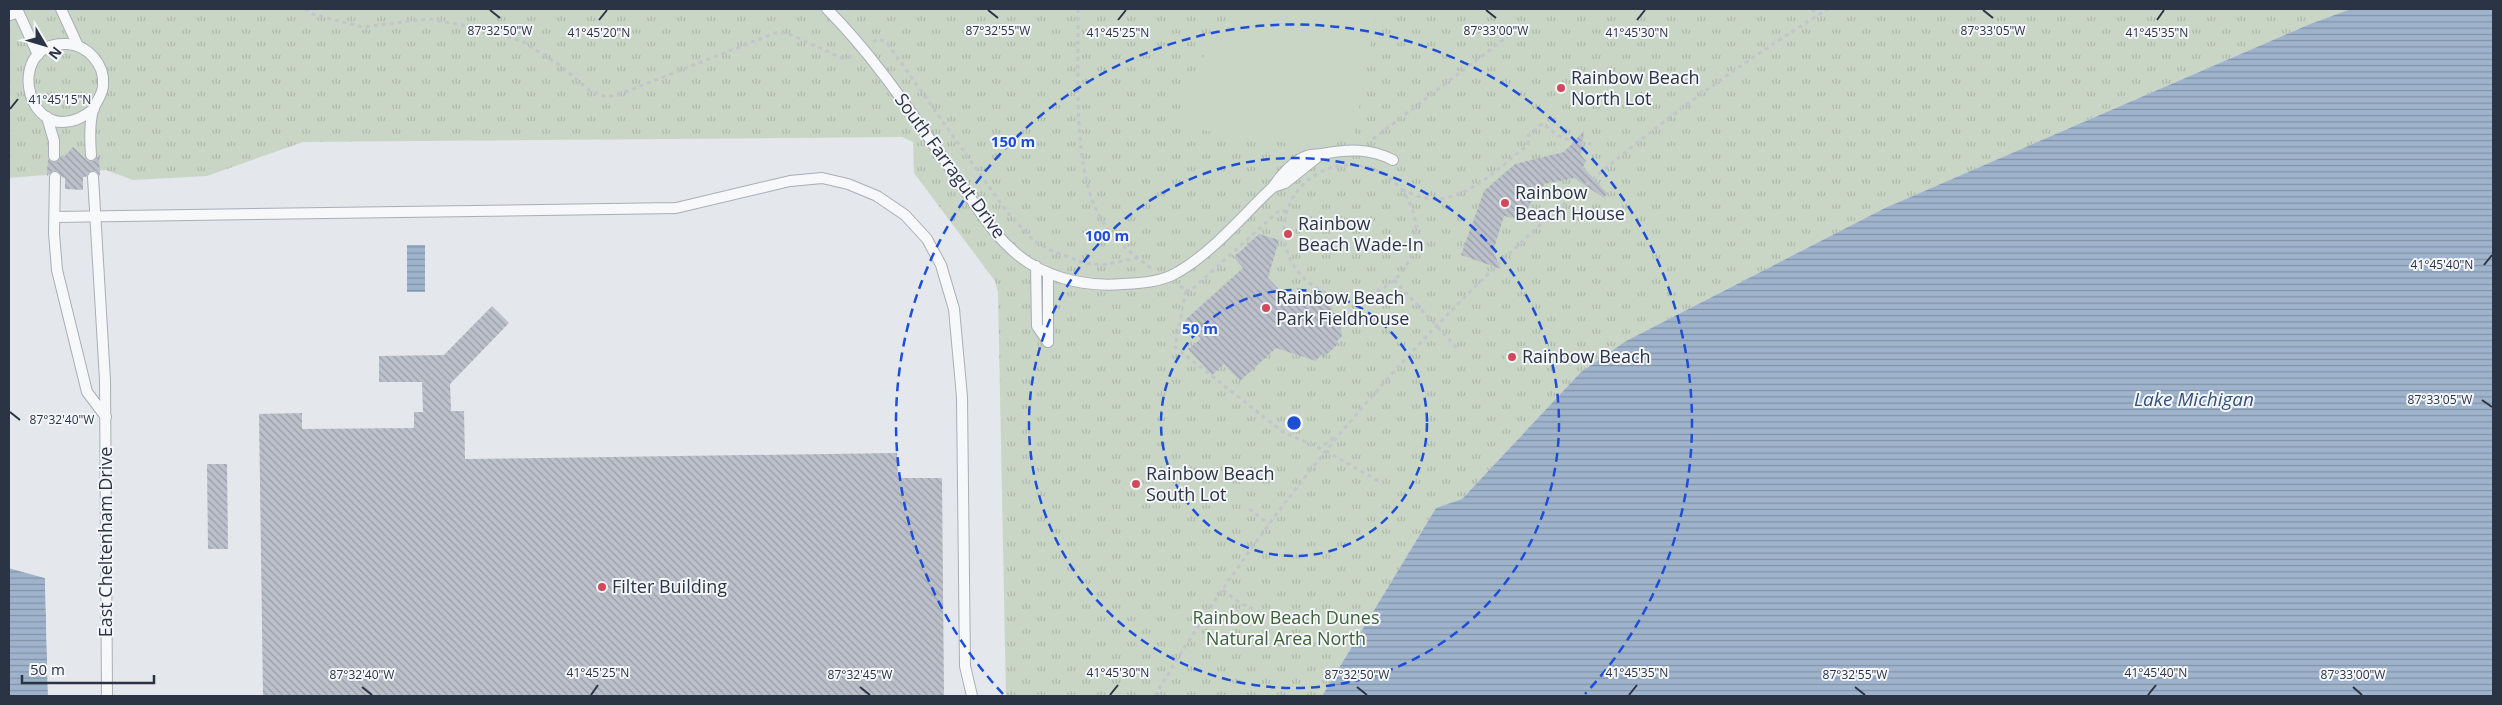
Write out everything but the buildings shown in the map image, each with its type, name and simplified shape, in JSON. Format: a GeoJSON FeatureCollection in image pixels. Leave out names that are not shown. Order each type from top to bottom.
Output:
{"type":"FeatureCollection","features":[{"type":"Feature","properties":{"kind":"lane"},"geometry":{"type":"LineString","coordinates":[[17,9],[38,55]]}},
{"type":"Feature","properties":{"kind":"lane"},"geometry":{"type":"LineString","coordinates":[[61,9],[78,46]]}},
{"type":"Feature","properties":{"kind":"lane","name":"South Farragut Drive"},"geometry":{"type":"LineString","coordinates":[[827,9],[880,70],[993,229],[1009,246],[1036,266],[1048,273],[1077,282],[1114,285],[1167,278],[1196,260],[1273,186],[1281,175],[1306,156],[1340,150],[1361,150],[1379,153],[1394,160]]}},
{"type":"Feature","properties":{"kind":"lane"},"geometry":{"type":"LineString","coordinates":[[91,155],[90,134],[94,109],[100,98],[103,86],[102,73],[97,62],[89,52],[78,46],[56,45],[38,55],[30,65],[26,76],[26,89],[30,100],[37,110],[47,117],[59,121],[71,121],[84,117],[94,109]]}},
{"type":"Feature","properties":{"kind":"lane"},"geometry":{"type":"LineString","coordinates":[[47,117],[54,141],[54,156]]}},
{"type":"Feature","properties":{"kind":"lane"},"geometry":{"type":"LineString","coordinates":[[55,177],[57,270],[87,392],[106,417]]}},
{"type":"Feature","properties":{"kind":"lane","name":"East Cheltenham Drive"},"geometry":{"type":"LineString","coordinates":[[93,177],[106,417],[107,696]]}},
{"type":"Feature","properties":{"kind":"lane"},"geometry":{"type":"LineString","coordinates":[[55,217],[676,208],[790,181],[822,178],[848,184],[877,196],[905,215],[927,239],[941,265],[954,308],[962,397],[965,666],[972,696]]}},
{"type":"Feature","properties":{"kind":"lane"},"geometry":{"type":"LineString","coordinates":[[1036,266],[1037,326],[1048,342],[1048,273]]}},
{"type":"Feature","properties":{"kind":"path"},"geometry":{"type":"LineString","coordinates":[[305,9],[315,15],[363,27],[428,19],[479,28],[522,42],[561,66],[589,90],[604,96],[615,96],[775,33],[787,33],[844,59],[854,56]]}},
{"type":"Feature","properties":{"kind":"path"},"geometry":{"type":"LineString","coordinates":[[872,42],[879,39],[887,43],[1018,226],[1050,250],[1084,263],[1103,265],[1137,258],[1121,245],[1100,219],[1087,184],[1080,137],[1078,9]]}},
{"type":"Feature","properties":{"kind":"path"},"geometry":{"type":"LineString","coordinates":[[1812,9],[1817,16]]}},
{"type":"Feature","properties":{"kind":"path"},"geometry":{"type":"LineString","coordinates":[[1155,696],[1223,590],[1269,524],[1341,431],[1438,327],[1564,203],[1702,92],[1758,53],[1828,9]]}},
{"type":"Feature","properties":{"kind":"path"},"geometry":{"type":"LineString","coordinates":[[1345,165],[1382,130],[1521,26]]}},
{"type":"Feature","properties":{"kind":"path"},"geometry":{"type":"LineString","coordinates":[[1692,77],[1702,92]]}},
{"type":"Feature","properties":{"kind":"path"},"geometry":{"type":"LineString","coordinates":[[1401,189],[1431,199],[1451,197],[1469,190],[1528,145],[1528,136],[1543,123],[1553,134],[1567,141],[1592,144]]}},
{"type":"Feature","properties":{"kind":"path"},"geometry":{"type":"LineString","coordinates":[[1345,165],[1376,170],[1391,179],[1401,189],[1412,207],[1416,233],[1410,259],[1394,280],[1370,294],[1352,297],[1334,296],[1317,289],[1296,270],[1288,254],[1284,236],[1287,212],[1296,193],[1309,179],[1324,170],[1345,165]]}},
{"type":"Feature","properties":{"kind":"path"},"geometry":{"type":"LineString","coordinates":[[1167,278],[1190,291],[1280,210],[1287,212]]}},
{"type":"Feature","properties":{"kind":"path"},"geometry":{"type":"LineString","coordinates":[[1394,280],[1457,348]]}},
{"type":"Feature","properties":{"kind":"path"},"geometry":{"type":"LineString","coordinates":[[1186,290],[1175,347],[1283,432],[1320,448],[1341,431]]}},
{"type":"Feature","properties":{"kind":"path"},"geometry":{"type":"LineString","coordinates":[[1326,451],[1380,482]]}},
{"type":"Feature","properties":{"kind":"path"},"geometry":{"type":"LineString","coordinates":[[1249,509],[1269,524]]}},
{"type":"Feature","properties":{"kind":"path"},"geometry":{"type":"LineString","coordinates":[[1223,590],[1240,603],[1274,619]]}},
{"type":"Feature","properties":{"kind":"green space","name":"Rainbow Beach Dunes Natural Area North"},"geometry":{"type":"Polygon","coordinates":[[[9,9],[2351,9],[2310,24],[1885,208],[1626,341],[1581,372],[1462,499],[1436,508],[1322,696],[1006,696],[998,292],[995,281],[914,173],[913,142],[902,137],[303,142],[207,176],[133,180],[106,170],[9,178],[9,9]]]}},
{"type":"Feature","properties":{"kind":"green space"},"geometry":{"type":"Polygon","coordinates":[[[1247,9],[1377,9],[1354,135],[1313,147],[1174,126],[1193,75],[1200,62],[1219,36],[1247,9]]]}},
{"type":"Feature","properties":{"kind":"water","name":"Lake Michigan"},"geometry":{"type":"Polygon","coordinates":[[[2351,9],[2493,9],[2493,696],[1322,696],[1436,508],[1462,499],[1581,372],[1626,341],[1885,208],[2310,24],[2351,9]]]}},
{"type":"Feature","properties":{"kind":"water"},"geometry":{"type":"Polygon","coordinates":[[[407,245],[425,245],[425,292],[407,292],[407,245]]]}},
{"type":"Feature","properties":{"kind":"water"},"geometry":{"type":"Polygon","coordinates":[[[9,568],[45,578],[48,696],[9,696],[9,568]]]}},
{"type":"Feature","properties":{"kind":"pier"},"geometry":{"type":"Polygon","coordinates":[[[9,566],[47,577],[51,696],[48,696],[45,578],[9,568],[9,566]]]}},
{"type":"Feature","properties":{"kind":"place","name":"Rainbow Beach North Lot"},"geometry":{"type":"Point","coordinates":[1561,88]}},
{"type":"Feature","properties":{"kind":"place","name":"Rainbow Beach House"},"geometry":{"type":"Point","coordinates":[1505,203]}},
{"type":"Feature","properties":{"kind":"place","name":"Rainbow Beach Wade-In"},"geometry":{"type":"Point","coordinates":[1288,234]}},
{"type":"Feature","properties":{"kind":"place","name":"Rainbow Beach Park Fieldhouse"},"geometry":{"type":"Point","coordinates":[1266,308]}},
{"type":"Feature","properties":{"kind":"place","name":"Rainbow Beach"},"geometry":{"type":"Point","coordinates":[1512,357]}},
{"type":"Feature","properties":{"kind":"place","name":"Rainbow Beach South Lot"},"geometry":{"type":"Point","coordinates":[1136,484]}},
{"type":"Feature","properties":{"kind":"place","name":"Filter Building"},"geometry":{"type":"Point","coordinates":[602,587]}}]}
